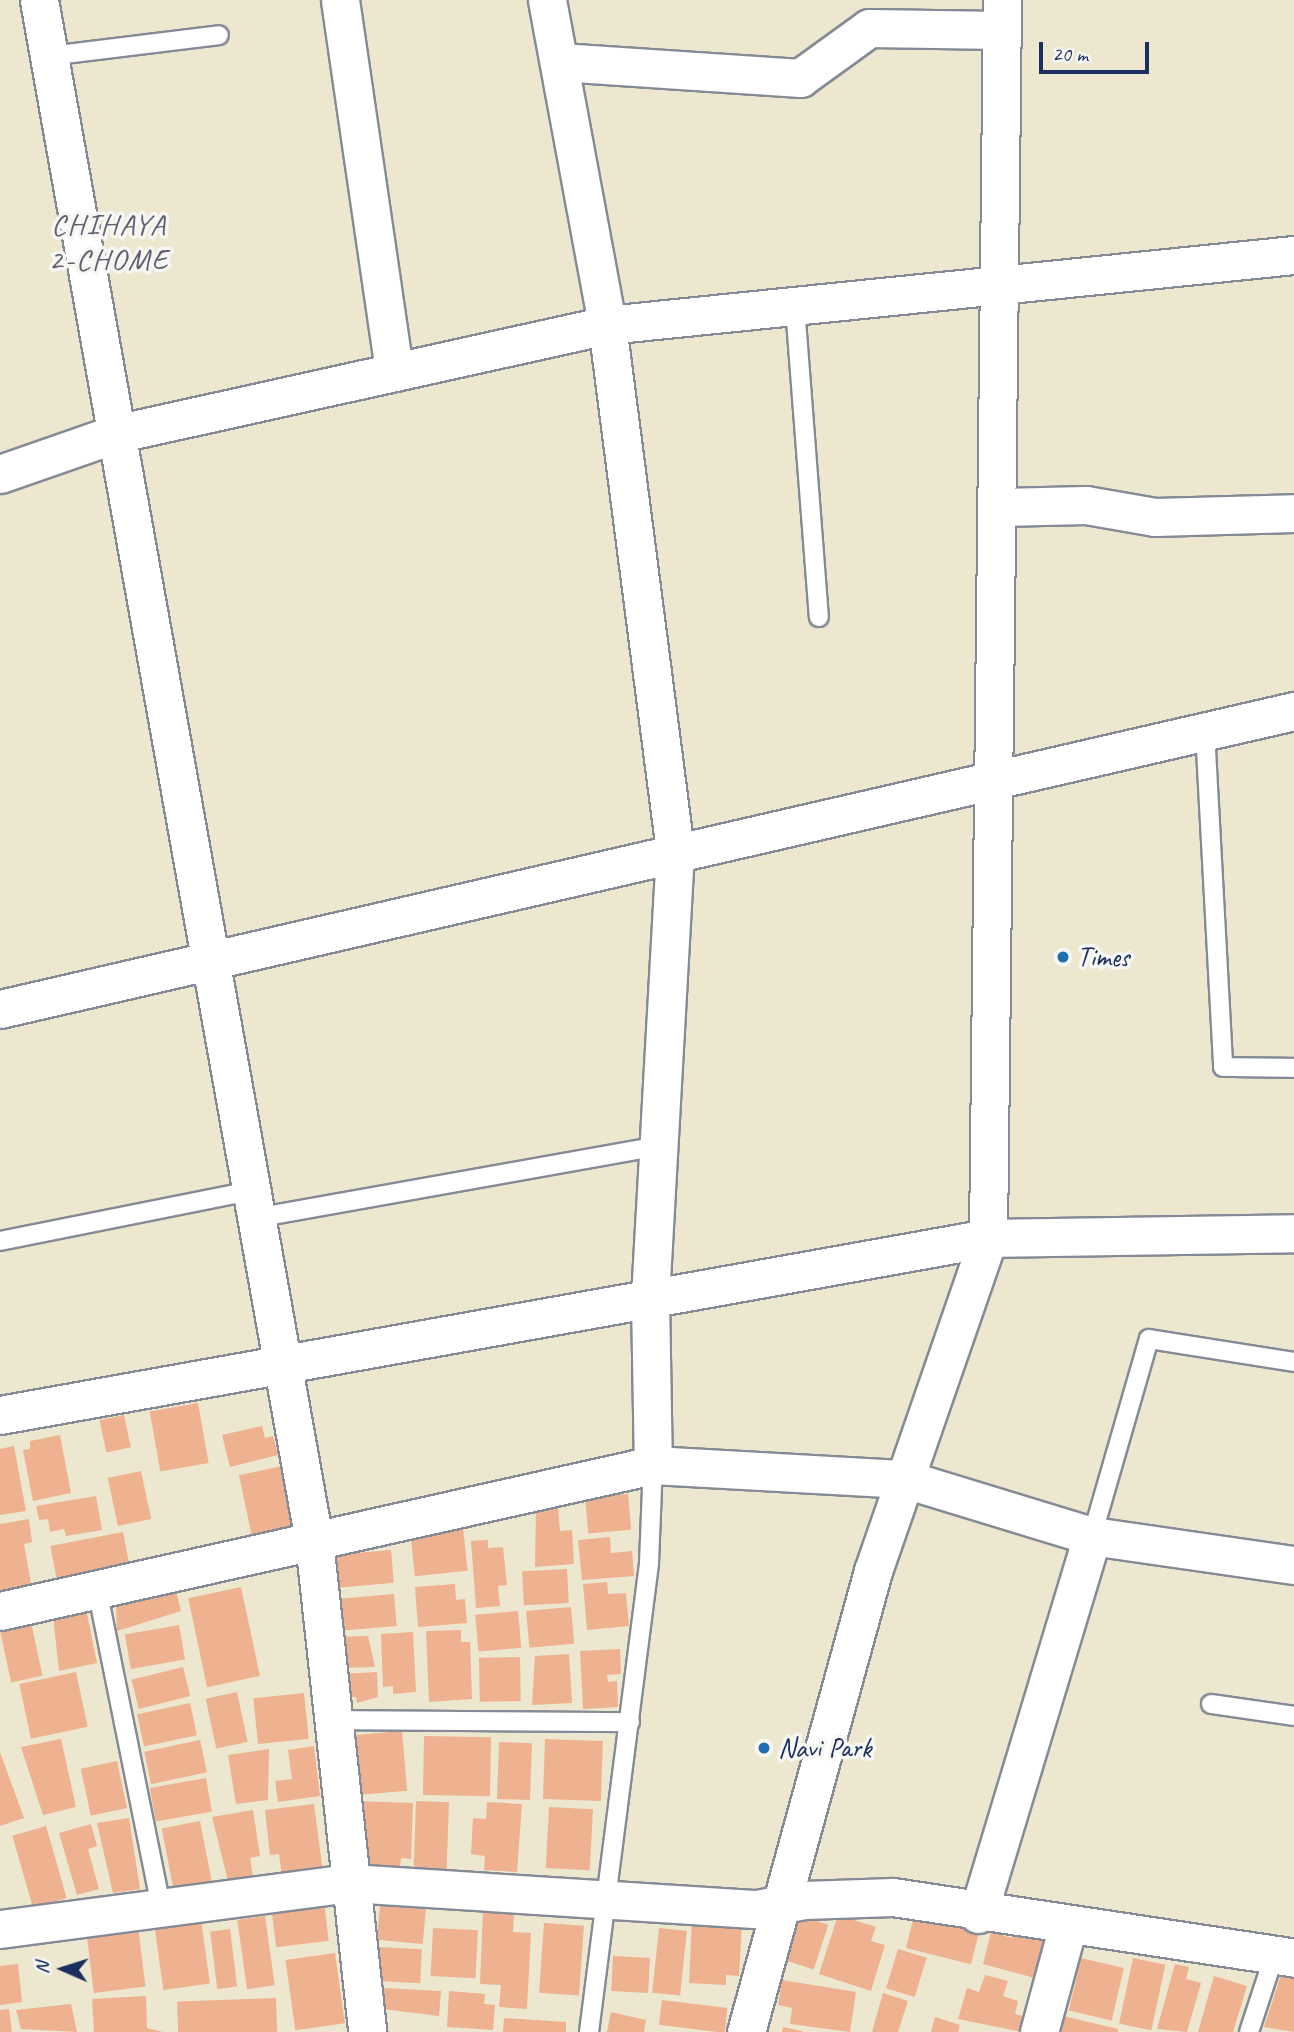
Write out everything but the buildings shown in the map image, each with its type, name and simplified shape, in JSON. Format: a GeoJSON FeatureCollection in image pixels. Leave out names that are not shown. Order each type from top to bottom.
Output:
{"type":"FeatureCollection","features":[{"type":"Feature","properties":{"kind":"street"},"geometry":{"type":"LineString","coordinates":[[39,0],[208,961],[314,1541],[329,1720],[368,2032]]}},
{"type":"Feature","properties":{"kind":"street"},"geometry":{"type":"LineString","coordinates":[[340,0],[394,372]]}},
{"type":"Feature","properties":{"kind":"street"},"geometry":{"type":"LineString","coordinates":[[547,0],[607,325],[675,851],[650,1298],[653,1465]]}},
{"type":"Feature","properties":{"kind":"street"},"geometry":{"type":"LineString","coordinates":[[559,62],[800,78],[869,28],[1001,15],[1000,507],[988,1238],[873,1571],[746,2032]]}},
{"type":"Feature","properties":{"kind":"street"},"geometry":{"type":"LineString","coordinates":[[0,474],[115,434],[607,325],[1002,287],[1294,255]]}},
{"type":"Feature","properties":{"kind":"street"},"geometry":{"type":"LineString","coordinates":[[1000,507],[1086,505],[1155,517],[1294,513]]}},
{"type":"Feature","properties":{"kind":"street"},"geometry":{"type":"LineString","coordinates":[[0,1009],[675,851],[1294,711]]}},
{"type":"Feature","properties":{"kind":"street"},"geometry":{"type":"LineString","coordinates":[[0,1415],[988,1238],[1294,1233]]}},
{"type":"Feature","properties":{"kind":"street"},"geometry":{"type":"LineString","coordinates":[[0,1611],[653,1465],[905,1479],[1092,1536],[1294,1565]]}},
{"type":"Feature","properties":{"kind":"street"},"geometry":{"type":"LineString","coordinates":[[978,1914],[1092,1536]]}},
{"type":"Feature","properties":{"kind":"street"},"geometry":{"type":"LineString","coordinates":[[0,1929],[350,1883],[757,1909],[893,1896],[978,1914],[1284,1957]]}},
{"type":"Feature","properties":{"kind":"street"},"geometry":{"type":"LineString","coordinates":[[1039,2032],[1068,1925]]}},
{"type":"Feature","properties":{"kind":"lane"},"geometry":{"type":"LineString","coordinates":[[49,56],[219,35]]}},
{"type":"Feature","properties":{"kind":"lane"},"geometry":{"type":"LineString","coordinates":[[795,307],[819,617]]}},
{"type":"Feature","properties":{"kind":"lane"},"geometry":{"type":"LineString","coordinates":[[1205,731],[1223,1067],[1294,1069]]}},
{"type":"Feature","properties":{"kind":"lane"},"geometry":{"type":"LineString","coordinates":[[0,1241],[658,1146]]}},
{"type":"Feature","properties":{"kind":"lane"},"geometry":{"type":"LineString","coordinates":[[1092,1536],[1149,1339],[1294,1362]]}},
{"type":"Feature","properties":{"kind":"lane"},"geometry":{"type":"LineString","coordinates":[[589,2032],[649,1563],[653,1465]]}},
{"type":"Feature","properties":{"kind":"lane"},"geometry":{"type":"LineString","coordinates":[[97,1589],[161,1906]]}},
{"type":"Feature","properties":{"kind":"lane"},"geometry":{"type":"LineString","coordinates":[[1210,1703],[1294,1716]]}},
{"type":"Feature","properties":{"kind":"lane"},"geometry":{"type":"LineString","coordinates":[[329,1720],[630,1722]]}},
{"type":"Feature","properties":{"kind":"lane"},"geometry":{"type":"LineString","coordinates":[[1249,2032],[1284,1957]]}},
{"type":"Feature","properties":{"kind":"place","name":"Times"},"geometry":{"type":"Point","coordinates":[1063,957]}},
{"type":"Feature","properties":{"kind":"place","name":"Navi Park"},"geometry":{"type":"Point","coordinates":[764,1748]}},
{"type":"Feature","properties":{"kind":"district","name":"CHIHAYA 2-CHOME"},"geometry":{"type":"Point","coordinates":[109,241]}}]}
